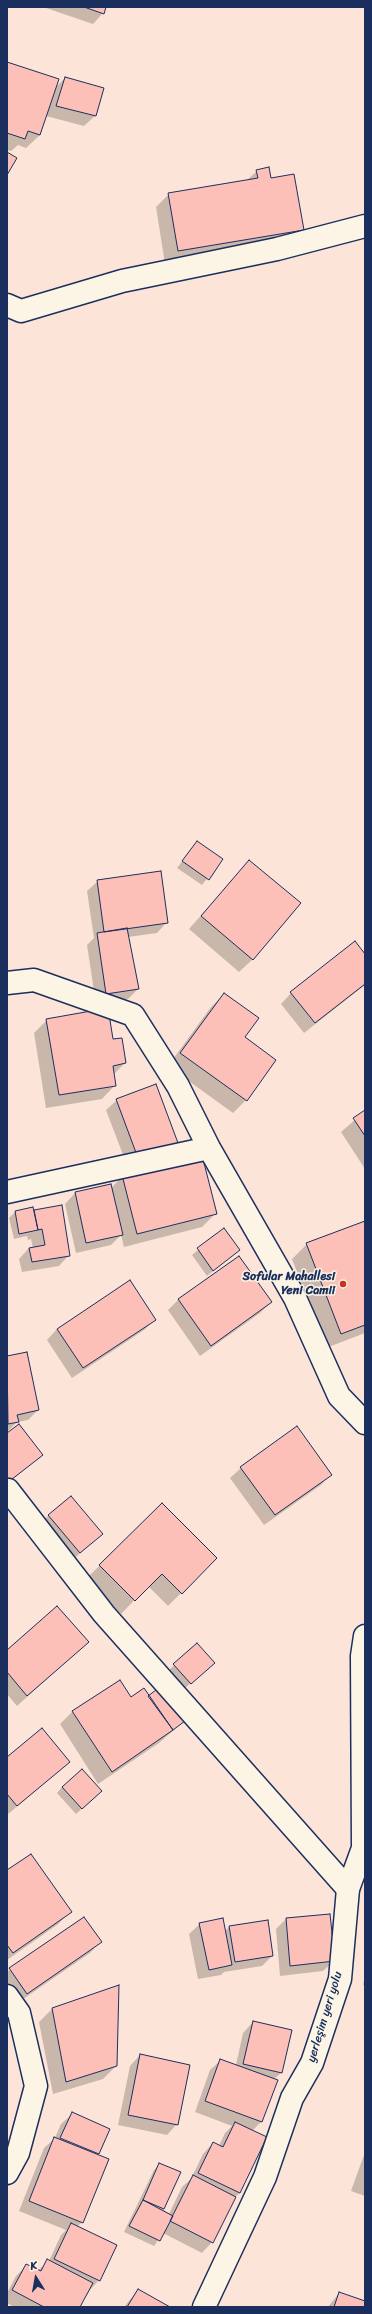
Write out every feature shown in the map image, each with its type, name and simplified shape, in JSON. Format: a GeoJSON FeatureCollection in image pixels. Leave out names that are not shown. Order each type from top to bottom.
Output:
{"type":"FeatureCollection","features":[{"type":"Feature","properties":{"kind":"street"},"geometry":{"type":"LineString","coordinates":[[7,305],[21,311],[122,281],[277,249],[365,226]]}},
{"type":"Feature","properties":{"kind":"street"},"geometry":{"type":"LineString","coordinates":[[7,983],[34,980],[133,1015],[178,1086],[209,1148],[295,1298],[339,1396],[365,1423]]}},
{"type":"Feature","properties":{"kind":"street"},"geometry":{"type":"LineString","coordinates":[[7,1192],[209,1148]]}},
{"type":"Feature","properties":{"kind":"street"},"geometry":{"type":"LineString","coordinates":[[8,1490],[104,1614],[348,1890]]}},
{"type":"Feature","properties":{"kind":"street","name":"yerleşim yeri yolu"},"geometry":{"type":"LineString","coordinates":[[204,2307],[265,2178],[292,2098],[312,2063],[340,1979],[348,1890],[363,1848],[362,1656],[365,1636]]}},
{"type":"Feature","properties":{"kind":"street"},"geometry":{"type":"LineString","coordinates":[[7,1996],[19,2013],[36,2086],[18,2153],[7,2173]]}},
{"type":"Feature","properties":{"kind":"building"},"geometry":{"type":"Polygon","coordinates":[[[84,7],[106,7],[104,14],[84,7]]]}},
{"type":"Feature","properties":{"kind":"building"},"geometry":{"type":"Polygon","coordinates":[[[7,62],[59,79],[40,135],[28,131],[25,139],[7,133],[7,62]]]}},
{"type":"Feature","properties":{"kind":"building"},"geometry":{"type":"Polygon","coordinates":[[[65,77],[104,88],[96,116],[56,106],[65,77]]]}},
{"type":"Feature","properties":{"kind":"building"},"geometry":{"type":"Polygon","coordinates":[[[7,152],[17,158],[7,175],[7,152]]]}},
{"type":"Feature","properties":{"kind":"building"},"geometry":{"type":"Polygon","coordinates":[[[269,167],[271,178],[294,174],[304,230],[178,251],[168,193],[258,178],[256,170],[269,167]]]}},
{"type":"Feature","properties":{"kind":"building"},"geometry":{"type":"Polygon","coordinates":[[[197,841],[223,859],[209,880],[182,861],[197,841]]]}},
{"type":"Feature","properties":{"kind":"building"},"geometry":{"type":"Polygon","coordinates":[[[249,860],[301,903],[253,960],[201,916],[249,860]]]}},
{"type":"Feature","properties":{"kind":"building"},"geometry":{"type":"Polygon","coordinates":[[[161,871],[168,923],[104,932],[97,880],[161,871]]]}},
{"type":"Feature","properties":{"kind":"building"},"geometry":{"type":"Polygon","coordinates":[[[127,928],[139,989],[106,994],[97,933],[127,928]]]}},
{"type":"Feature","properties":{"kind":"building"},"geometry":{"type":"Polygon","coordinates":[[[355,941],[365,954],[365,984],[315,1023],[290,992],[355,941]]]}},
{"type":"Feature","properties":{"kind":"building"},"geometry":{"type":"Polygon","coordinates":[[[224,993],[259,1018],[245,1037],[276,1060],[247,1101],[180,1053],[224,993]]]}},
{"type":"Feature","properties":{"kind":"building"},"geometry":{"type":"Polygon","coordinates":[[[108,1008],[113,1039],[122,1038],[126,1063],[113,1066],[116,1086],[59,1095],[46,1019],[108,1008]]]}},
{"type":"Feature","properties":{"kind":"building"},"geometry":{"type":"Polygon","coordinates":[[[156,1084],[178,1143],[138,1158],[116,1099],[156,1084]]]}},
{"type":"Feature","properties":{"kind":"building"},"geometry":{"type":"Polygon","coordinates":[[[365,1110],[365,1136],[353,1118],[365,1110]]]}},
{"type":"Feature","properties":{"kind":"building"},"geometry":{"type":"Polygon","coordinates":[[[202,1155],[217,1214],[137,1234],[122,1175],[202,1155]]]}},
{"type":"Feature","properties":{"kind":"building"},"geometry":{"type":"Polygon","coordinates":[[[111,1184],[123,1235],[86,1243],[75,1192],[111,1184]]]}},
{"type":"Feature","properties":{"kind":"building"},"geometry":{"type":"Polygon","coordinates":[[[62,1205],[70,1256],[32,1262],[29,1248],[45,1245],[42,1229],[38,1230],[34,1210],[62,1205]]]}},
{"type":"Feature","properties":{"kind":"building"},"geometry":{"type":"Polygon","coordinates":[[[33,1207],[38,1230],[19,1234],[15,1211],[33,1207]]]}},
{"type":"Feature","properties":{"kind":"building","name":"Sofular Mahallesi Yeni Camii"},"geometry":{"type":"Polygon","coordinates":[[[365,1221],[365,1325],[341,1334],[306,1243],[365,1221]]]}},
{"type":"Feature","properties":{"kind":"building"},"geometry":{"type":"Polygon","coordinates":[[[224,1228],[240,1250],[213,1271],[197,1248],[224,1228]]]}},
{"type":"Feature","properties":{"kind":"building"},"geometry":{"type":"Polygon","coordinates":[[[239,1256],[272,1302],[211,1346],[178,1299],[239,1256]]]}},
{"type":"Feature","properties":{"kind":"building"},"geometry":{"type":"Polygon","coordinates":[[[130,1280],[156,1320],[83,1368],[57,1329],[130,1280]]]}},
{"type":"Feature","properties":{"kind":"building"},"geometry":{"type":"Polygon","coordinates":[[[27,1352],[39,1410],[17,1415],[19,1422],[8,1424],[7,1356],[27,1352]]]}},
{"type":"Feature","properties":{"kind":"building"},"geometry":{"type":"Polygon","coordinates":[[[19,1424],[43,1455],[7,1483],[7,1433],[19,1424]]]}},
{"type":"Feature","properties":{"kind":"building"},"geometry":{"type":"Polygon","coordinates":[[[297,1426],[332,1475],[275,1515],[240,1467],[297,1426]]]}},
{"type":"Feature","properties":{"kind":"building"},"geometry":{"type":"Polygon","coordinates":[[[71,1496],[103,1534],[80,1553],[48,1515],[71,1496]]]}},
{"type":"Feature","properties":{"kind":"building"},"geometry":{"type":"Polygon","coordinates":[[[162,1503],[217,1558],[182,1594],[162,1574],[135,1601],[99,1565],[162,1503]]]}},
{"type":"Feature","properties":{"kind":"building"},"geometry":{"type":"Polygon","coordinates":[[[57,1606],[89,1642],[27,1696],[7,1672],[7,1650],[57,1606]]]}},
{"type":"Feature","properties":{"kind":"building"},"geometry":{"type":"Polygon","coordinates":[[[197,1643],[215,1663],[191,1684],[173,1664],[197,1643]]]}},
{"type":"Feature","properties":{"kind":"building"},"geometry":{"type":"Polygon","coordinates":[[[120,1680],[131,1697],[144,1688],[173,1730],[112,1772],[72,1711],[120,1680]]]}},
{"type":"Feature","properties":{"kind":"building"},"geometry":{"type":"Polygon","coordinates":[[[160,1687],[185,1721],[173,1730],[148,1696],[160,1687]]]}},
{"type":"Feature","properties":{"kind":"building"},"geometry":{"type":"Polygon","coordinates":[[[42,1728],[70,1762],[17,1806],[7,1794],[7,1757],[42,1728]]]}},
{"type":"Feature","properties":{"kind":"building"},"geometry":{"type":"Polygon","coordinates":[[[82,1769],[102,1791],[82,1809],[62,1787],[82,1769]]]}},
{"type":"Feature","properties":{"kind":"building"},"geometry":{"type":"Polygon","coordinates":[[[31,1854],[72,1912],[13,1953],[7,1945],[7,1870],[31,1854]]]}},
{"type":"Feature","properties":{"kind":"building"},"geometry":{"type":"Polygon","coordinates":[[[330,1914],[335,1961],[290,1966],[286,1918],[330,1914]]]}},
{"type":"Feature","properties":{"kind":"building"},"geometry":{"type":"Polygon","coordinates":[[[84,1917],[102,1942],[27,1994],[9,1968],[84,1917]]]}},
{"type":"Feature","properties":{"kind":"building"},"geometry":{"type":"Polygon","coordinates":[[[223,1918],[232,1965],[209,1970],[199,1923],[223,1918]]]}},
{"type":"Feature","properties":{"kind":"building"},"geometry":{"type":"Polygon","coordinates":[[[268,1920],[273,1956],[235,1962],[229,1926],[268,1920]]]}},
{"type":"Feature","properties":{"kind":"building"},"geometry":{"type":"Polygon","coordinates":[[[119,1985],[117,2066],[66,2082],[52,2008],[119,1985]]]}},
{"type":"Feature","properties":{"kind":"building"},"geometry":{"type":"Polygon","coordinates":[[[253,2021],[292,2030],[282,2073],[243,2064],[253,2021]]]}},
{"type":"Feature","properties":{"kind":"building"},"geometry":{"type":"Polygon","coordinates":[[[140,2054],[190,2065],[178,2125],[128,2115],[140,2054]]]}},
{"type":"Feature","properties":{"kind":"building"},"geometry":{"type":"Polygon","coordinates":[[[220,2059],[278,2080],[262,2122],[205,2101],[220,2059]]]}},
{"type":"Feature","properties":{"kind":"building"},"geometry":{"type":"Polygon","coordinates":[[[72,2112],[110,2129],[99,2154],[60,2138],[72,2112]]]}},
{"type":"Feature","properties":{"kind":"building"},"geometry":{"type":"Polygon","coordinates":[[[235,2122],[267,2137],[240,2193],[198,2173],[213,2142],[223,2147],[235,2122]]]}},
{"type":"Feature","properties":{"kind":"building"},"geometry":{"type":"Polygon","coordinates":[[[54,2137],[109,2159],[83,2223],[29,2201],[54,2137]]]}},
{"type":"Feature","properties":{"kind":"building"},"geometry":{"type":"Polygon","coordinates":[[[159,2163],[181,2172],[164,2209],[143,2200],[159,2163]]]}},
{"type":"Feature","properties":{"kind":"building"},"geometry":{"type":"Polygon","coordinates":[[[193,2175],[236,2197],[213,2243],[170,2221],[193,2175]]]}},
{"type":"Feature","properties":{"kind":"building"},"geometry":{"type":"Polygon","coordinates":[[[143,2200],[173,2216],[160,2241],[129,2226],[143,2200]]]}},
{"type":"Feature","properties":{"kind":"building"},"geometry":{"type":"Polygon","coordinates":[[[71,2223],[117,2245],[100,2281],[54,2259],[71,2223]]]}},
{"type":"Feature","properties":{"kind":"building"},"geometry":{"type":"Polygon","coordinates":[[[47,2259],[93,2283],[80,2307],[44,2307],[12,2290],[26,2264],[41,2271],[47,2259]]]}},
{"type":"Feature","properties":{"kind":"building"},"geometry":{"type":"Polygon","coordinates":[[[138,2289],[170,2307],[127,2307],[138,2289]]]}},
{"type":"Feature","properties":{"kind":"building"},"geometry":{"type":"Polygon","coordinates":[[[339,2292],[365,2301],[365,2307],[334,2307],[339,2292]]]}},
{"type":"Feature","properties":{"kind":"place","name":"Sofular Mahallesi Yeni Camii"},"geometry":{"type":"Point","coordinates":[343,1284]}}]}
